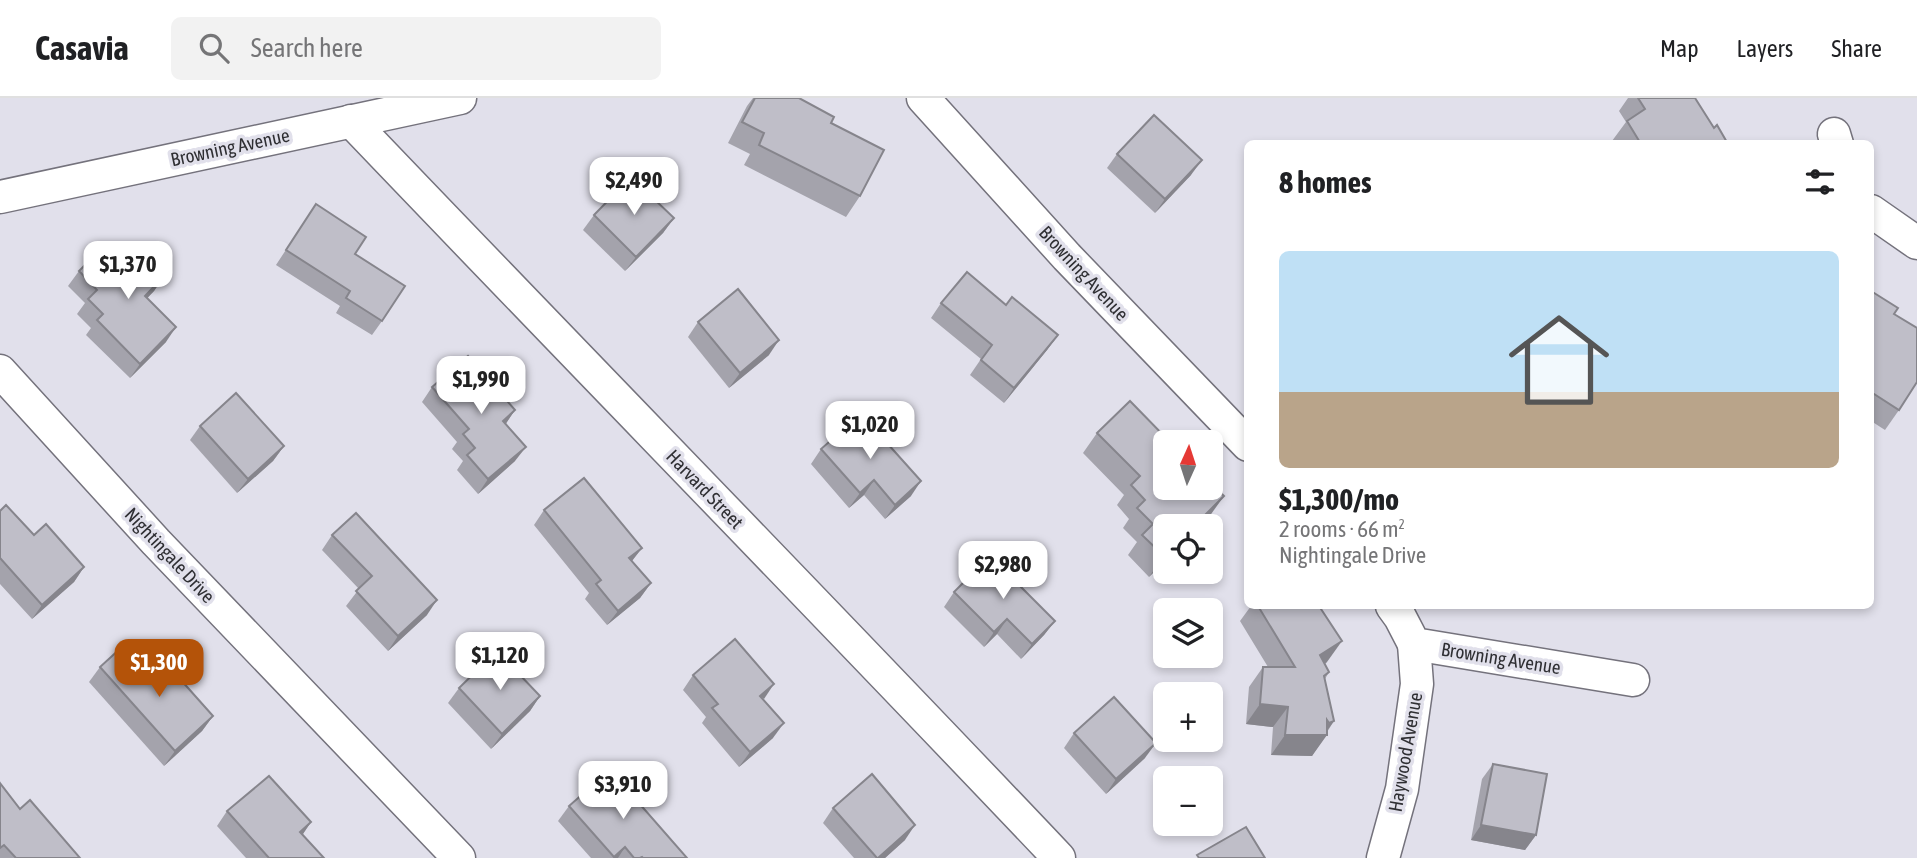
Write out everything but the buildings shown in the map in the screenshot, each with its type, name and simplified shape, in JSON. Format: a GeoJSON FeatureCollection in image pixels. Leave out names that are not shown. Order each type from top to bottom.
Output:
{"type":"FeatureCollection","features":[{"type":"Feature","properties":{"kind":"street","name":"Browning Avenue"},"geometry":{"type":"LineString","coordinates":[[0,197],[460,98]]}},
{"type":"Feature","properties":{"kind":"street","name":"Browning Avenue"},"geometry":{"type":"LineString","coordinates":[[923,98],[1068,257],[1244,441]]}},
{"type":"Feature","properties":{"kind":"street","name":"Harvard Street"},"geometry":{"type":"LineString","coordinates":[[351,121],[615,397],[828,614],[1059,858]]}},
{"type":"Feature","properties":{"kind":"street"},"geometry":{"type":"LineString","coordinates":[[1874,213],[1917,243]]}},
{"type":"Feature","properties":{"kind":"street","name":"Nightingale Drive"},"geometry":{"type":"LineString","coordinates":[[0,371],[156,541],[459,858]]}},
{"type":"Feature","properties":{"kind":"street","name":"Browning Avenue"},"geometry":{"type":"LineString","coordinates":[[1394,609],[1414,644],[1633,680]]}},
{"type":"Feature","properties":{"kind":"street","name":"Haywood Avenue"},"geometry":{"type":"LineString","coordinates":[[1383,858],[1402,789],[1417,684],[1414,644]]}}]}
